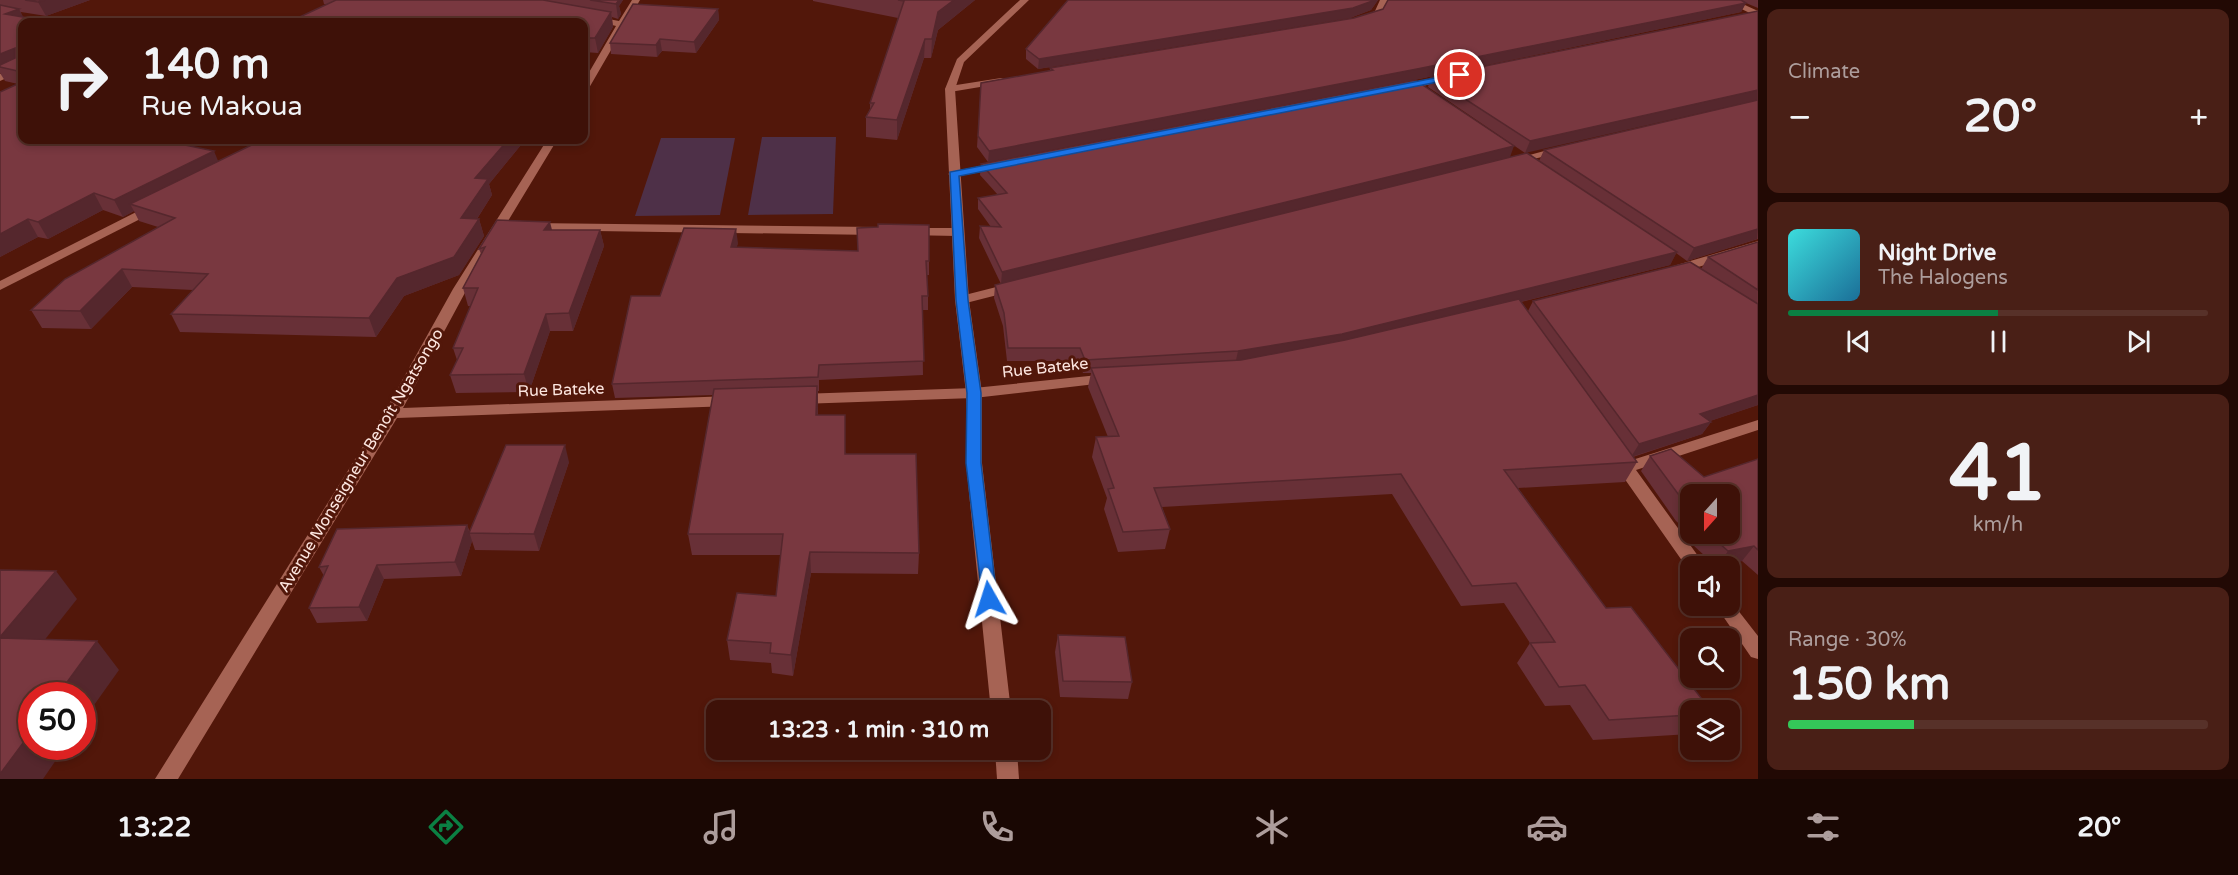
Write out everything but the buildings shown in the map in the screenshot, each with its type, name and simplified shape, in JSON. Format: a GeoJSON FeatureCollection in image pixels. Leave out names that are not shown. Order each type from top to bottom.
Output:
{"type":"FeatureCollection","features":[{"type":"Feature","properties":{"kind":"street"},"geometry":{"type":"LineString","coordinates":[[588,81],[636,0]]}},
{"type":"Feature","properties":{"kind":"street"},"geometry":{"type":"LineString","coordinates":[[1000,700],[974,463],[974,393],[962,300],[950,89],[960,61],[1025,0]]}},
{"type":"Feature","properties":{"kind":"street"},"geometry":{"type":"LineString","coordinates":[[1351,23],[1374,17],[1381,11],[1384,0]]}},
{"type":"Feature","properties":{"kind":"street"},"geometry":{"type":"LineString","coordinates":[[1727,0],[1758,13]]}},
{"type":"Feature","properties":{"kind":"street"},"geometry":{"type":"LineString","coordinates":[[1734,18],[1758,13]]}},
{"type":"Feature","properties":{"kind":"street"},"geometry":{"type":"LineString","coordinates":[[588,18],[623,24]]}},
{"type":"Feature","properties":{"kind":"street"},"geometry":{"type":"LineString","coordinates":[[0,78],[18,70]]}},
{"type":"Feature","properties":{"kind":"street"},"geometry":{"type":"LineString","coordinates":[[1391,89],[1460,75]]}},
{"type":"Feature","properties":{"kind":"street"},"geometry":{"type":"LineString","coordinates":[[950,89],[1009,80]]}},
{"type":"Feature","properties":{"kind":"street"},"geometry":{"type":"LineString","coordinates":[[1414,85],[1434,98]]}},
{"type":"Feature","properties":{"kind":"street","name":"Avenue Monseigneur Benoît Ngatsongo"},"geometry":{"type":"LineString","coordinates":[[166,779],[510,226],[550,144]]}},
{"type":"Feature","properties":{"kind":"street"},"geometry":{"type":"LineString","coordinates":[[1500,165],[1518,156],[1567,148]]}},
{"type":"Feature","properties":{"kind":"street"},"geometry":{"type":"LineString","coordinates":[[1518,156],[1542,172]]}},
{"type":"Feature","properties":{"kind":"street"},"geometry":{"type":"LineString","coordinates":[[954,174],[1012,163]]}},
{"type":"Feature","properties":{"kind":"street"},"geometry":{"type":"LineString","coordinates":[[0,286],[171,199]]}},
{"type":"Feature","properties":{"kind":"street"},"geometry":{"type":"LineString","coordinates":[[510,226],[957,232]]}},
{"type":"Feature","properties":{"kind":"street"},"geometry":{"type":"LineString","coordinates":[[1664,273],[1691,271],[1758,245]]}},
{"type":"Feature","properties":{"kind":"street"},"geometry":{"type":"LineString","coordinates":[[1667,255],[1691,271]]}},
{"type":"Feature","properties":{"kind":"street"},"geometry":{"type":"LineString","coordinates":[[962,300],[1030,283]]}},
{"type":"Feature","properties":{"kind":"street","name":"Rue Bateke"},"geometry":{"type":"LineString","coordinates":[[784,399],[974,393],[1118,378]]}},
{"type":"Feature","properties":{"kind":"street","name":"Rue Bateke"},"geometry":{"type":"LineString","coordinates":[[392,413],[748,401]]}},
{"type":"Feature","properties":{"kind":"street"},"geometry":{"type":"LineString","coordinates":[[1625,468],[1758,425]]}},
{"type":"Feature","properties":{"kind":"street"},"geometry":{"type":"LineString","coordinates":[[1606,440],[1689,556]]}},
{"type":"Feature","properties":{"kind":"street"},"geometry":{"type":"LineString","coordinates":[[1732,616],[1758,651]]}},
{"type":"Feature","properties":{"kind":"street"},"geometry":{"type":"LineString","coordinates":[[1007,760],[1008,779]]}},
{"type":"Feature","properties":{"kind":"shaded area"},"geometry":{"type":"Polygon","coordinates":[[[762,137],[836,137],[833,214],[748,215],[762,137]]]}},
{"type":"Feature","properties":{"kind":"shaded area"},"geometry":{"type":"Polygon","coordinates":[[[661,138],[735,138],[720,215],[635,216],[661,138]]]}},
{"type":"Feature","properties":{"kind":"route"},"geometry":{"type":"LineString","coordinates":[[989,599],[974,463],[974,393],[962,300],[954,174],[1460,75]]}}]}
